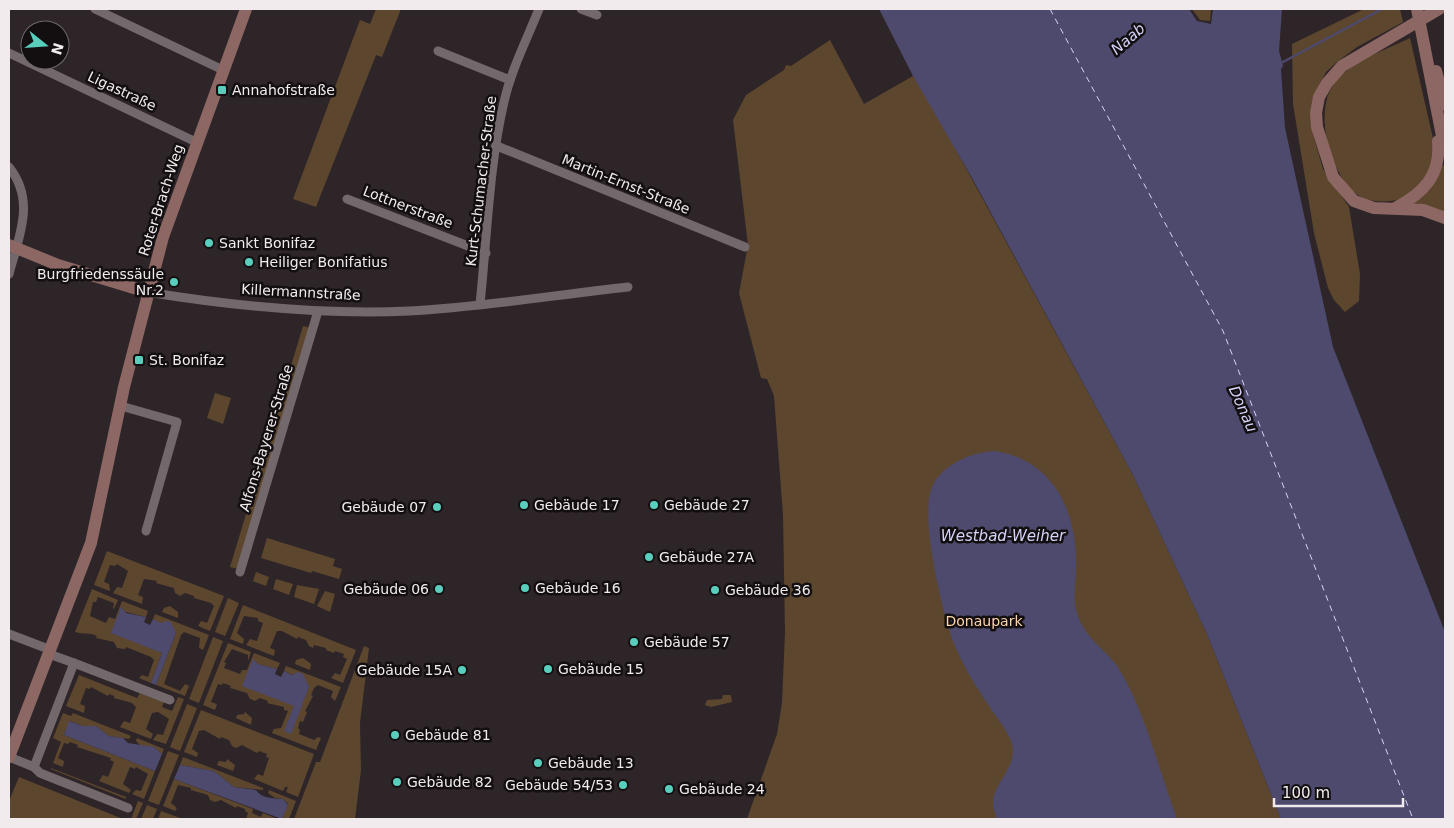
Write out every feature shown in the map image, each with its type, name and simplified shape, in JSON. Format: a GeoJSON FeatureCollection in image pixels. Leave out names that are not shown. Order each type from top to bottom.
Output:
{"type":"FeatureCollection","features":[{"type":"Feature","properties":{"kind":"street"},"geometry":{"type":"LineString","coordinates":[[95,9],[223,70]]}},
{"type":"Feature","properties":{"kind":"street","name":"Roter-Brach-Weg"},"geometry":{"type":"LineString","coordinates":[[128,808],[40,773],[34,767],[9,757],[91,543],[121,406],[163,237],[246,9]]}},
{"type":"Feature","properties":{"kind":"street","name":"Kurt-Schumacher-Straße"},"geometry":{"type":"LineString","coordinates":[[480,304],[497,146],[504,102],[510,80],[539,9]]}},
{"type":"Feature","properties":{"kind":"street"},"geometry":{"type":"LineString","coordinates":[[581,9],[597,15]]}},
{"type":"Feature","properties":{"kind":"street"},"geometry":{"type":"LineString","coordinates":[[1418,9],[1433,96],[1445,151]]}},
{"type":"Feature","properties":{"kind":"street"},"geometry":{"type":"LineString","coordinates":[[1418,9],[1445,105]]}},
{"type":"Feature","properties":{"kind":"street"},"geometry":{"type":"LineString","coordinates":[[1439,9],[1342,66],[1326,83],[1319,97],[1316,113],[1317,127],[1325,157],[1333,177],[1354,201],[1374,208],[1432,212],[1445,218]]}},
{"type":"Feature","properties":{"kind":"street"},"geometry":{"type":"LineString","coordinates":[[438,51],[510,80]]}},
{"type":"Feature","properties":{"kind":"street","name":"Ligastraße"},"geometry":{"type":"LineString","coordinates":[[9,53],[196,142]]}},
{"type":"Feature","properties":{"kind":"street"},"geometry":{"type":"LineString","coordinates":[[1395,208],[1409,201],[1426,187],[1437,167],[1439,149],[1433,96]]}},
{"type":"Feature","properties":{"kind":"street","name":"Martin-Ernst-Straße"},"geometry":{"type":"LineString","coordinates":[[497,146],[745,247]]}},
{"type":"Feature","properties":{"kind":"street"},"geometry":{"type":"LineString","coordinates":[[9,167],[18,178],[23,191],[25,205],[12,247],[9,274]]}},
{"type":"Feature","properties":{"kind":"street","name":"Lottnerstraße"},"geometry":{"type":"LineString","coordinates":[[347,198],[486,253]]}},
{"type":"Feature","properties":{"kind":"street","name":"Killermannstraße"},"geometry":{"type":"LineString","coordinates":[[12,247],[58,265],[148,292],[212,302],[318,311],[409,311],[628,287]]}},
{"type":"Feature","properties":{"kind":"street","name":"Alfons-Bayerer-Straße"},"geometry":{"type":"LineString","coordinates":[[240,572],[318,311]]}},
{"type":"Feature","properties":{"kind":"street"},"geometry":{"type":"LineString","coordinates":[[121,406],[177,422],[146,531]]}},
{"type":"Feature","properties":{"kind":"street"},"geometry":{"type":"LineString","coordinates":[[9,634],[74,664],[170,700]]}},
{"type":"Feature","properties":{"kind":"street"},"geometry":{"type":"LineString","coordinates":[[34,767],[74,664]]}},
{"type":"Feature","properties":{"kind":"green space"},"geometry":{"type":"Polygon","coordinates":[[[376,9],[401,9],[382,57],[376,55],[316,207],[293,199],[360,20],[370,24],[376,9]]]}},
{"type":"Feature","properties":{"kind":"green space"},"geometry":{"type":"Polygon","coordinates":[[[1192,9],[1211,9],[1210,21],[1200,20],[1192,9]]]}},
{"type":"Feature","properties":{"kind":"green space"},"geometry":{"type":"Polygon","coordinates":[[[1364,9],[1400,9],[1403,22],[1357,47],[1326,72],[1317,89],[1313,134],[1323,169],[1349,207],[1360,274],[1359,301],[1345,312],[1334,300],[1328,288],[1314,233],[1293,104],[1292,44],[1364,9]]]}},
{"type":"Feature","properties":{"kind":"green space"},"geometry":{"type":"Polygon","coordinates":[[[1410,38],[1435,147],[1434,157],[1426,178],[1415,192],[1390,201],[1371,200],[1355,193],[1346,184],[1332,157],[1325,126],[1327,97],[1333,85],[1348,69],[1368,57],[1410,38]]]}},
{"type":"Feature","properties":{"kind":"green space","name":"Donaupark"},"geometry":{"type":"Polygon","coordinates":[[[830,40],[864,104],[913,76],[930,102],[1133,475],[1207,634],[1281,819],[747,819],[777,734],[782,703],[785,632],[783,515],[774,396],[767,379],[761,378],[739,293],[748,245],[733,120],[746,95],[784,70],[786,65],[791,66],[830,40]]]}},
{"type":"Feature","properties":{"kind":"green space"},"geometry":{"type":"Polygon","coordinates":[[[1444,165],[1445,213],[1410,204],[1441,166],[1444,165]]]}},
{"type":"Feature","properties":{"kind":"green space"},"geometry":{"type":"Polygon","coordinates":[[[303,326],[311,328],[239,569],[230,567],[303,326]]]}},
{"type":"Feature","properties":{"kind":"green space"},"geometry":{"type":"Polygon","coordinates":[[[215,393],[231,398],[223,424],[207,418],[215,393]]]}},
{"type":"Feature","properties":{"kind":"green space"},"geometry":{"type":"Polygon","coordinates":[[[267,538],[335,559],[333,566],[342,569],[339,579],[261,558],[267,538]]]}},
{"type":"Feature","properties":{"kind":"green space"},"geometry":{"type":"Polygon","coordinates":[[[107,551],[224,596],[210,631],[198,626],[201,621],[207,623],[214,606],[211,603],[185,593],[180,596],[175,593],[174,588],[156,583],[157,581],[144,579],[138,595],[143,597],[142,604],[113,593],[117,587],[122,588],[128,571],[117,564],[115,566],[110,565],[104,582],[109,584],[110,591],[94,585],[107,551]]]}},
{"type":"Feature","properties":{"kind":"green space"},"geometry":{"type":"Polygon","coordinates":[[[256,572],[269,577],[266,586],[253,581],[256,572]]]}},
{"type":"Feature","properties":{"kind":"green space"},"geometry":{"type":"Polygon","coordinates":[[[276,579],[293,584],[289,595],[273,589],[276,579]]]}},
{"type":"Feature","properties":{"kind":"green space"},"geometry":{"type":"Polygon","coordinates":[[[297,585],[319,589],[314,604],[294,597],[297,585]]]}},
{"type":"Feature","properties":{"kind":"green space"},"geometry":{"type":"Polygon","coordinates":[[[92,589],[118,600],[114,609],[114,603],[98,597],[96,602],[93,602],[90,616],[106,623],[109,617],[115,619],[122,601],[148,611],[146,617],[126,612],[121,607],[162,653],[151,683],[139,678],[142,675],[148,677],[154,660],[151,657],[126,647],[125,649],[117,648],[114,642],[96,638],[97,636],[94,635],[75,632],[92,589]]]}},
{"type":"Feature","properties":{"kind":"green space"},"geometry":{"type":"Polygon","coordinates":[[[325,591],[335,594],[330,612],[317,606],[325,591]]]}},
{"type":"Feature","properties":{"kind":"green space"},"geometry":{"type":"Polygon","coordinates":[[[228,598],[239,603],[225,636],[215,632],[228,598]]]}},
{"type":"Feature","properties":{"kind":"green space"},"geometry":{"type":"Polygon","coordinates":[[[243,605],[356,650],[343,683],[331,678],[335,673],[340,675],[347,659],[343,657],[344,654],[335,651],[334,653],[326,650],[326,648],[314,645],[313,648],[309,646],[306,640],[298,637],[297,639],[282,631],[277,631],[270,648],[275,650],[274,656],[246,645],[250,639],[257,641],[263,623],[258,621],[258,618],[244,616],[237,633],[244,639],[243,644],[230,639],[243,605]]]}},
{"type":"Feature","properties":{"kind":"green space"},"geometry":{"type":"Polygon","coordinates":[[[170,606],[178,612],[178,618],[162,612],[164,608],[170,606]]]}},
{"type":"Feature","properties":{"kind":"green space"},"geometry":{"type":"Polygon","coordinates":[[[155,614],[209,635],[203,650],[199,648],[200,638],[184,632],[181,635],[164,684],[180,691],[185,684],[189,686],[185,696],[156,685],[176,633],[153,619],[155,614]]]}},
{"type":"Feature","properties":{"kind":"green space"},"geometry":{"type":"Polygon","coordinates":[[[213,637],[223,641],[199,703],[189,699],[213,637]]]}},
{"type":"Feature","properties":{"kind":"green space"},"geometry":{"type":"Polygon","coordinates":[[[228,643],[251,652],[248,661],[248,655],[232,649],[224,662],[226,663],[224,668],[240,674],[242,670],[247,670],[254,653],[280,663],[277,669],[258,664],[253,659],[294,706],[285,731],[309,687],[284,671],[286,666],[341,687],[335,701],[331,697],[333,691],[318,685],[314,688],[311,695],[313,696],[305,711],[307,712],[303,722],[300,721],[299,734],[314,740],[318,737],[321,738],[316,750],[272,733],[274,729],[281,728],[288,711],[284,710],[284,707],[267,703],[268,701],[260,698],[255,701],[250,699],[247,693],[230,688],[231,686],[223,683],[222,685],[218,684],[211,702],[217,704],[215,710],[203,705],[228,643]]]}},
{"type":"Feature","properties":{"kind":"green space"},"geometry":{"type":"Polygon","coordinates":[[[364,646],[369,648],[360,723],[361,770],[355,819],[294,819],[316,762],[320,762],[364,646]]]}},
{"type":"Feature","properties":{"kind":"green space"},"geometry":{"type":"Polygon","coordinates":[[[303,658],[311,664],[310,670],[295,664],[296,660],[303,658]]]}},
{"type":"Feature","properties":{"kind":"green space"},"geometry":{"type":"Polygon","coordinates":[[[79,675],[137,698],[140,693],[164,702],[162,707],[172,711],[178,697],[184,699],[166,744],[153,740],[157,734],[163,735],[169,719],[158,712],[152,713],[146,729],[153,734],[151,739],[120,727],[124,721],[130,723],[136,707],[132,703],[114,698],[114,696],[109,694],[108,696],[91,687],[90,689],[86,688],[80,704],[85,706],[84,713],[66,706],[79,675]]]}},
{"type":"Feature","properties":{"kind":"green space"},"geometry":{"type":"Polygon","coordinates":[[[723,695],[731,695],[732,702],[711,707],[705,705],[707,700],[722,699],[723,695]]]}},
{"type":"Feature","properties":{"kind":"green space"},"geometry":{"type":"Polygon","coordinates":[[[187,704],[197,708],[180,751],[170,747],[187,704]]]}},
{"type":"Feature","properties":{"kind":"green space"},"geometry":{"type":"Polygon","coordinates":[[[201,710],[314,754],[298,797],[286,792],[288,787],[285,787],[283,791],[254,779],[258,774],[263,776],[269,758],[266,757],[267,754],[259,751],[257,753],[242,745],[236,748],[232,746],[229,740],[221,737],[220,739],[204,730],[199,731],[192,749],[198,753],[197,757],[184,752],[201,710]]]}},
{"type":"Feature","properties":{"kind":"green space"},"geometry":{"type":"Polygon","coordinates":[[[245,712],[252,718],[251,725],[236,718],[237,715],[244,714],[245,712]]]}},
{"type":"Feature","properties":{"kind":"green space"},"geometry":{"type":"Polygon","coordinates":[[[63,713],[71,716],[73,713],[131,736],[129,739],[109,736],[96,726],[83,726],[70,721],[64,735],[155,771],[144,799],[132,794],[136,790],[141,791],[148,774],[136,767],[135,769],[130,767],[123,784],[131,790],[129,793],[99,781],[103,775],[108,777],[114,762],[110,760],[111,758],[77,747],[78,745],[70,742],[68,744],[64,743],[58,758],[64,761],[63,767],[53,763],[61,742],[53,738],[63,713]]]}},
{"type":"Feature","properties":{"kind":"green space"},"geometry":{"type":"Polygon","coordinates":[[[137,738],[164,749],[162,754],[154,747],[142,747],[136,741],[137,738]]]}},
{"type":"Feature","properties":{"kind":"green space"},"geometry":{"type":"Polygon","coordinates":[[[168,751],[179,755],[159,805],[148,801],[168,751]]]}},
{"type":"Feature","properties":{"kind":"green space"},"geometry":{"type":"Polygon","coordinates":[[[183,757],[263,788],[263,790],[234,787],[214,771],[180,765],[183,757]]]}},
{"type":"Feature","properties":{"kind":"green space"},"geometry":{"type":"Polygon","coordinates":[[[227,759],[235,765],[233,771],[217,765],[219,761],[226,762],[227,759]]]}},
{"type":"Feature","properties":{"kind":"green space"},"geometry":{"type":"Polygon","coordinates":[[[51,769],[126,797],[126,799],[51,769]]]}},
{"type":"Feature","properties":{"kind":"green space"},"geometry":{"type":"Polygon","coordinates":[[[19,777],[123,819],[9,819],[9,801],[19,777]]]}},
{"type":"Feature","properties":{"kind":"green space"},"geometry":{"type":"Polygon","coordinates":[[[174,779],[253,809],[252,813],[261,817],[263,813],[278,819],[246,819],[248,813],[245,809],[237,806],[236,808],[221,800],[215,802],[210,800],[208,795],[178,785],[171,803],[177,808],[175,811],[163,806],[174,779]]]}},
{"type":"Feature","properties":{"kind":"green space"},"geometry":{"type":"Polygon","coordinates":[[[269,790],[296,801],[289,819],[282,819],[288,804],[283,799],[275,798],[268,793],[269,790]]]}},
{"type":"Feature","properties":{"kind":"green space"},"geometry":{"type":"Polygon","coordinates":[[[138,801],[143,803],[136,819],[131,819],[138,801]]]}},
{"type":"Feature","properties":{"kind":"green space"},"geometry":{"type":"Polygon","coordinates":[[[147,805],[157,809],[153,819],[141,819],[147,805]]]}},
{"type":"Feature","properties":{"kind":"green space"},"geometry":{"type":"Polygon","coordinates":[[[161,811],[183,819],[158,819],[161,811]]]}},
{"type":"Feature","properties":{"kind":"water"},"geometry":{"type":"Polygon","coordinates":[[[879,9],[1189,9],[1197,21],[1211,24],[1213,9],[1282,9],[1279,51],[1283,66],[1281,69],[1285,128],[1333,347],[1445,632],[1445,819],[1281,819],[1207,634],[1133,475],[972,178],[913,76],[879,9]]]}},
{"type":"Feature","properties":{"kind":"water","name":"Westbad-Weiher"},"geometry":{"type":"Polygon","coordinates":[[[995,451],[1015,456],[1032,465],[1046,476],[1057,490],[1065,506],[1075,542],[1075,606],[1077,614],[1089,635],[1118,667],[1131,690],[1177,819],[997,819],[993,807],[994,797],[1011,761],[1013,753],[1012,744],[1004,727],[972,680],[955,646],[939,590],[930,543],[928,520],[932,487],[943,472],[950,466],[968,457],[995,451]]]}},
{"type":"Feature","properties":{"kind":"water"},"geometry":{"type":"Polygon","coordinates":[[[121,607],[126,613],[146,617],[144,622],[150,625],[153,619],[161,623],[171,622],[176,633],[156,685],[151,683],[162,653],[111,633],[121,607]]]}},
{"type":"Feature","properties":{"kind":"water"},"geometry":{"type":"Polygon","coordinates":[[[253,659],[258,664],[277,669],[275,674],[281,677],[284,671],[292,675],[298,672],[303,674],[309,687],[291,734],[284,731],[294,706],[242,686],[253,659]]]}},
{"type":"Feature","properties":{"kind":"water"},"geometry":{"type":"Polygon","coordinates":[[[69,721],[83,726],[96,726],[109,736],[123,738],[128,743],[154,747],[162,754],[155,771],[64,735],[69,721]]]}},
{"type":"Feature","properties":{"kind":"water"},"geometry":{"type":"Polygon","coordinates":[[[180,765],[214,771],[234,787],[256,790],[264,797],[283,799],[288,805],[282,819],[174,779],[180,765]]]}},
{"type":"Feature","properties":{"kind":"waterway"},"geometry":{"type":"LineString","coordinates":[[1283,62],[1382,9]]}},
{"type":"Feature","properties":{"kind":"ferry route"},"geometry":{"type":"LineString","coordinates":[[1050,9],[1223,331],[1413,819]]}},
{"type":"Feature","properties":{"kind":"place","name":"Annahofstraße"},"geometry":{"type":"Point","coordinates":[222,90]}},
{"type":"Feature","properties":{"kind":"place","name":"Sankt Bonifaz"},"geometry":{"type":"Point","coordinates":[209,243]}},
{"type":"Feature","properties":{"kind":"place","name":"Heiliger Bonifatius"},"geometry":{"type":"Point","coordinates":[249,262]}},
{"type":"Feature","properties":{"kind":"place","name":"Burgfriedenssäule Nr.2"},"geometry":{"type":"Point","coordinates":[174,282]}},
{"type":"Feature","properties":{"kind":"place","name":"St. Bonifaz"},"geometry":{"type":"Point","coordinates":[139,360]}},
{"type":"Feature","properties":{"kind":"place","name":"Gebäude 17"},"geometry":{"type":"Point","coordinates":[524,505]}},
{"type":"Feature","properties":{"kind":"place","name":"Gebäude 27"},"geometry":{"type":"Point","coordinates":[654,505]}},
{"type":"Feature","properties":{"kind":"place","name":"Gebäude 07"},"geometry":{"type":"Point","coordinates":[437,507]}},
{"type":"Feature","properties":{"kind":"place","name":"Gebäude 27A"},"geometry":{"type":"Point","coordinates":[649,557]}},
{"type":"Feature","properties":{"kind":"place","name":"Gebäude 16"},"geometry":{"type":"Point","coordinates":[525,588]}},
{"type":"Feature","properties":{"kind":"place","name":"Gebäude 06"},"geometry":{"type":"Point","coordinates":[439,589]}},
{"type":"Feature","properties":{"kind":"place","name":"Gebäude 36"},"geometry":{"type":"Point","coordinates":[715,590]}},
{"type":"Feature","properties":{"kind":"place","name":"Gebäude 57"},"geometry":{"type":"Point","coordinates":[634,642]}},
{"type":"Feature","properties":{"kind":"place","name":"Gebäude 15"},"geometry":{"type":"Point","coordinates":[548,669]}},
{"type":"Feature","properties":{"kind":"place","name":"Gebäude 15A"},"geometry":{"type":"Point","coordinates":[462,670]}},
{"type":"Feature","properties":{"kind":"place","name":"Gebäude 81"},"geometry":{"type":"Point","coordinates":[395,735]}},
{"type":"Feature","properties":{"kind":"place","name":"Gebäude 13"},"geometry":{"type":"Point","coordinates":[538,763]}},
{"type":"Feature","properties":{"kind":"place","name":"Gebäude 82"},"geometry":{"type":"Point","coordinates":[397,782]}},
{"type":"Feature","properties":{"kind":"place","name":"Gebäude 54/53"},"geometry":{"type":"Point","coordinates":[623,785]}},
{"type":"Feature","properties":{"kind":"place","name":"Gebäude 24"},"geometry":{"type":"Point","coordinates":[669,789]}},
{"type":"Feature","properties":{"kind":"water label","name":"Naab"},"geometry":{"type":"Point","coordinates":[1128,39]}},
{"type":"Feature","properties":{"kind":"water label","name":"Donau"},"geometry":{"type":"Point","coordinates":[1243,409]}}]}
